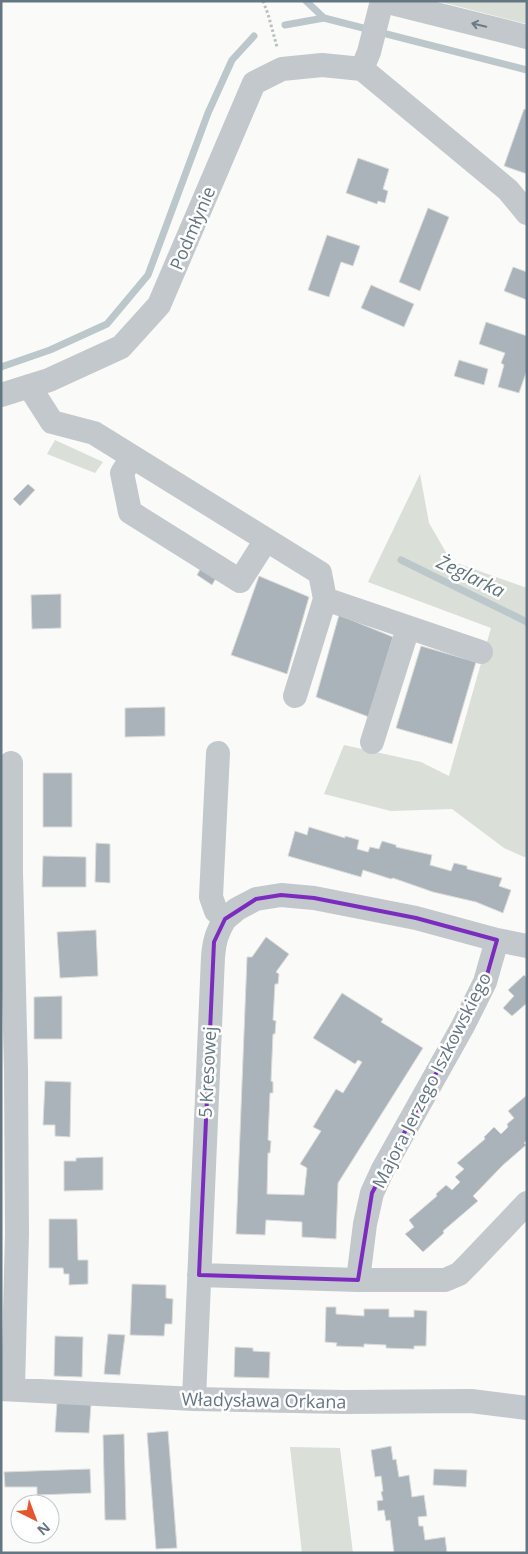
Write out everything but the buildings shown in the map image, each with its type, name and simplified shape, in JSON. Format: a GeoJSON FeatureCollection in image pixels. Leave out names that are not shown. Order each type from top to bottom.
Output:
{"type":"FeatureCollection","features":[{"type":"Feature","properties":{"kind":"street"},"geometry":{"type":"LineString","coordinates":[[527,37],[382,6],[366,61],[508,190],[527,213]]}},
{"type":"Feature","properties":{"kind":"street","name":"Podmłynie"},"geometry":{"type":"LineString","coordinates":[[1,395],[49,380],[121,347],[159,305],[254,83],[282,69],[366,61]]}},
{"type":"Feature","properties":{"kind":"street"},"geometry":{"type":"LineString","coordinates":[[29,386],[52,422],[94,433],[320,573],[325,600],[295,696]]}},
{"type":"Feature","properties":{"kind":"street"},"geometry":{"type":"LineString","coordinates":[[132,457],[122,473],[130,512],[240,581],[266,540]]}},
{"type":"Feature","properties":{"kind":"street"},"geometry":{"type":"LineString","coordinates":[[325,600],[481,652]]}},
{"type":"Feature","properties":{"kind":"street"},"geometry":{"type":"LineString","coordinates":[[372,742],[408,628]]}},
{"type":"Feature","properties":{"kind":"street"},"geometry":{"type":"LineString","coordinates":[[218,754],[211,897],[216,912],[225,919],[237,909],[256,899],[281,895],[314,898],[416,918],[497,940],[527,946]]}},
{"type":"Feature","properties":{"kind":"street"},"geometry":{"type":"LineString","coordinates":[[7,1389],[17,1234],[16,1070],[10,872],[12,763]]}},
{"type":"Feature","properties":{"kind":"street","name":"5 Kresowej"},"geometry":{"type":"LineString","coordinates":[[194,1399],[212,957],[214,942],[225,919]]}},
{"type":"Feature","properties":{"kind":"street","name":"Majora Jerzego Iszkowskiego"},"geometry":{"type":"LineString","coordinates":[[358,1280],[365,1224],[372,1193],[383,1169],[463,1026],[485,982],[497,940]]}},
{"type":"Feature","properties":{"kind":"street"},"geometry":{"type":"LineString","coordinates":[[199,1275],[358,1280],[445,1280],[459,1274],[527,1203]]}},
{"type":"Feature","properties":{"kind":"street","name":"Władysława Orkana"},"geometry":{"type":"LineString","coordinates":[[7,1389],[194,1399],[344,1402],[471,1401],[527,1408]]}},
{"type":"Feature","properties":{"kind":"path"},"geometry":{"type":"LineString","coordinates":[[263,1],[282,69]]}},
{"type":"Feature","properties":{"kind":"highlighted area"},"geometry":{"type":"Polygon","coordinates":[[[281,895],[314,898],[416,918],[497,940],[485,982],[372,1193],[358,1280],[199,1275],[214,942],[225,919],[256,899],[281,895]]]}},
{"type":"Feature","properties":{"kind":"shaded area"},"geometry":{"type":"Polygon","coordinates":[[[437,1],[527,1],[527,24],[437,1]]]}},
{"type":"Feature","properties":{"kind":"shaded area"},"geometry":{"type":"Polygon","coordinates":[[[55,440],[103,462],[95,473],[47,454],[55,440]]]}},
{"type":"Feature","properties":{"kind":"shaded area"},"geometry":{"type":"Polygon","coordinates":[[[420,474],[429,523],[451,561],[527,588],[527,856],[524,857],[504,848],[452,809],[391,811],[324,794],[344,745],[421,762],[449,776],[491,628],[368,582],[420,474]]]}},
{"type":"Feature","properties":{"kind":"shaded area"},"geometry":{"type":"Polygon","coordinates":[[[290,1447],[340,1448],[353,1553],[302,1553],[290,1447]]]}},
{"type":"Feature","properties":{"kind":"waterway"},"geometry":{"type":"LineString","coordinates":[[306,1],[324,18],[527,70]]}},
{"type":"Feature","properties":{"kind":"waterway"},"geometry":{"type":"LineString","coordinates":[[285,25],[324,18]]}},
{"type":"Feature","properties":{"kind":"waterway"},"geometry":{"type":"LineString","coordinates":[[1,367],[50,350],[107,324],[148,275],[208,113],[232,60],[254,36]]}},
{"type":"Feature","properties":{"kind":"waterway","name":"Żeglarka"},"geometry":{"type":"LineString","coordinates":[[401,560],[527,622]]}}]}
